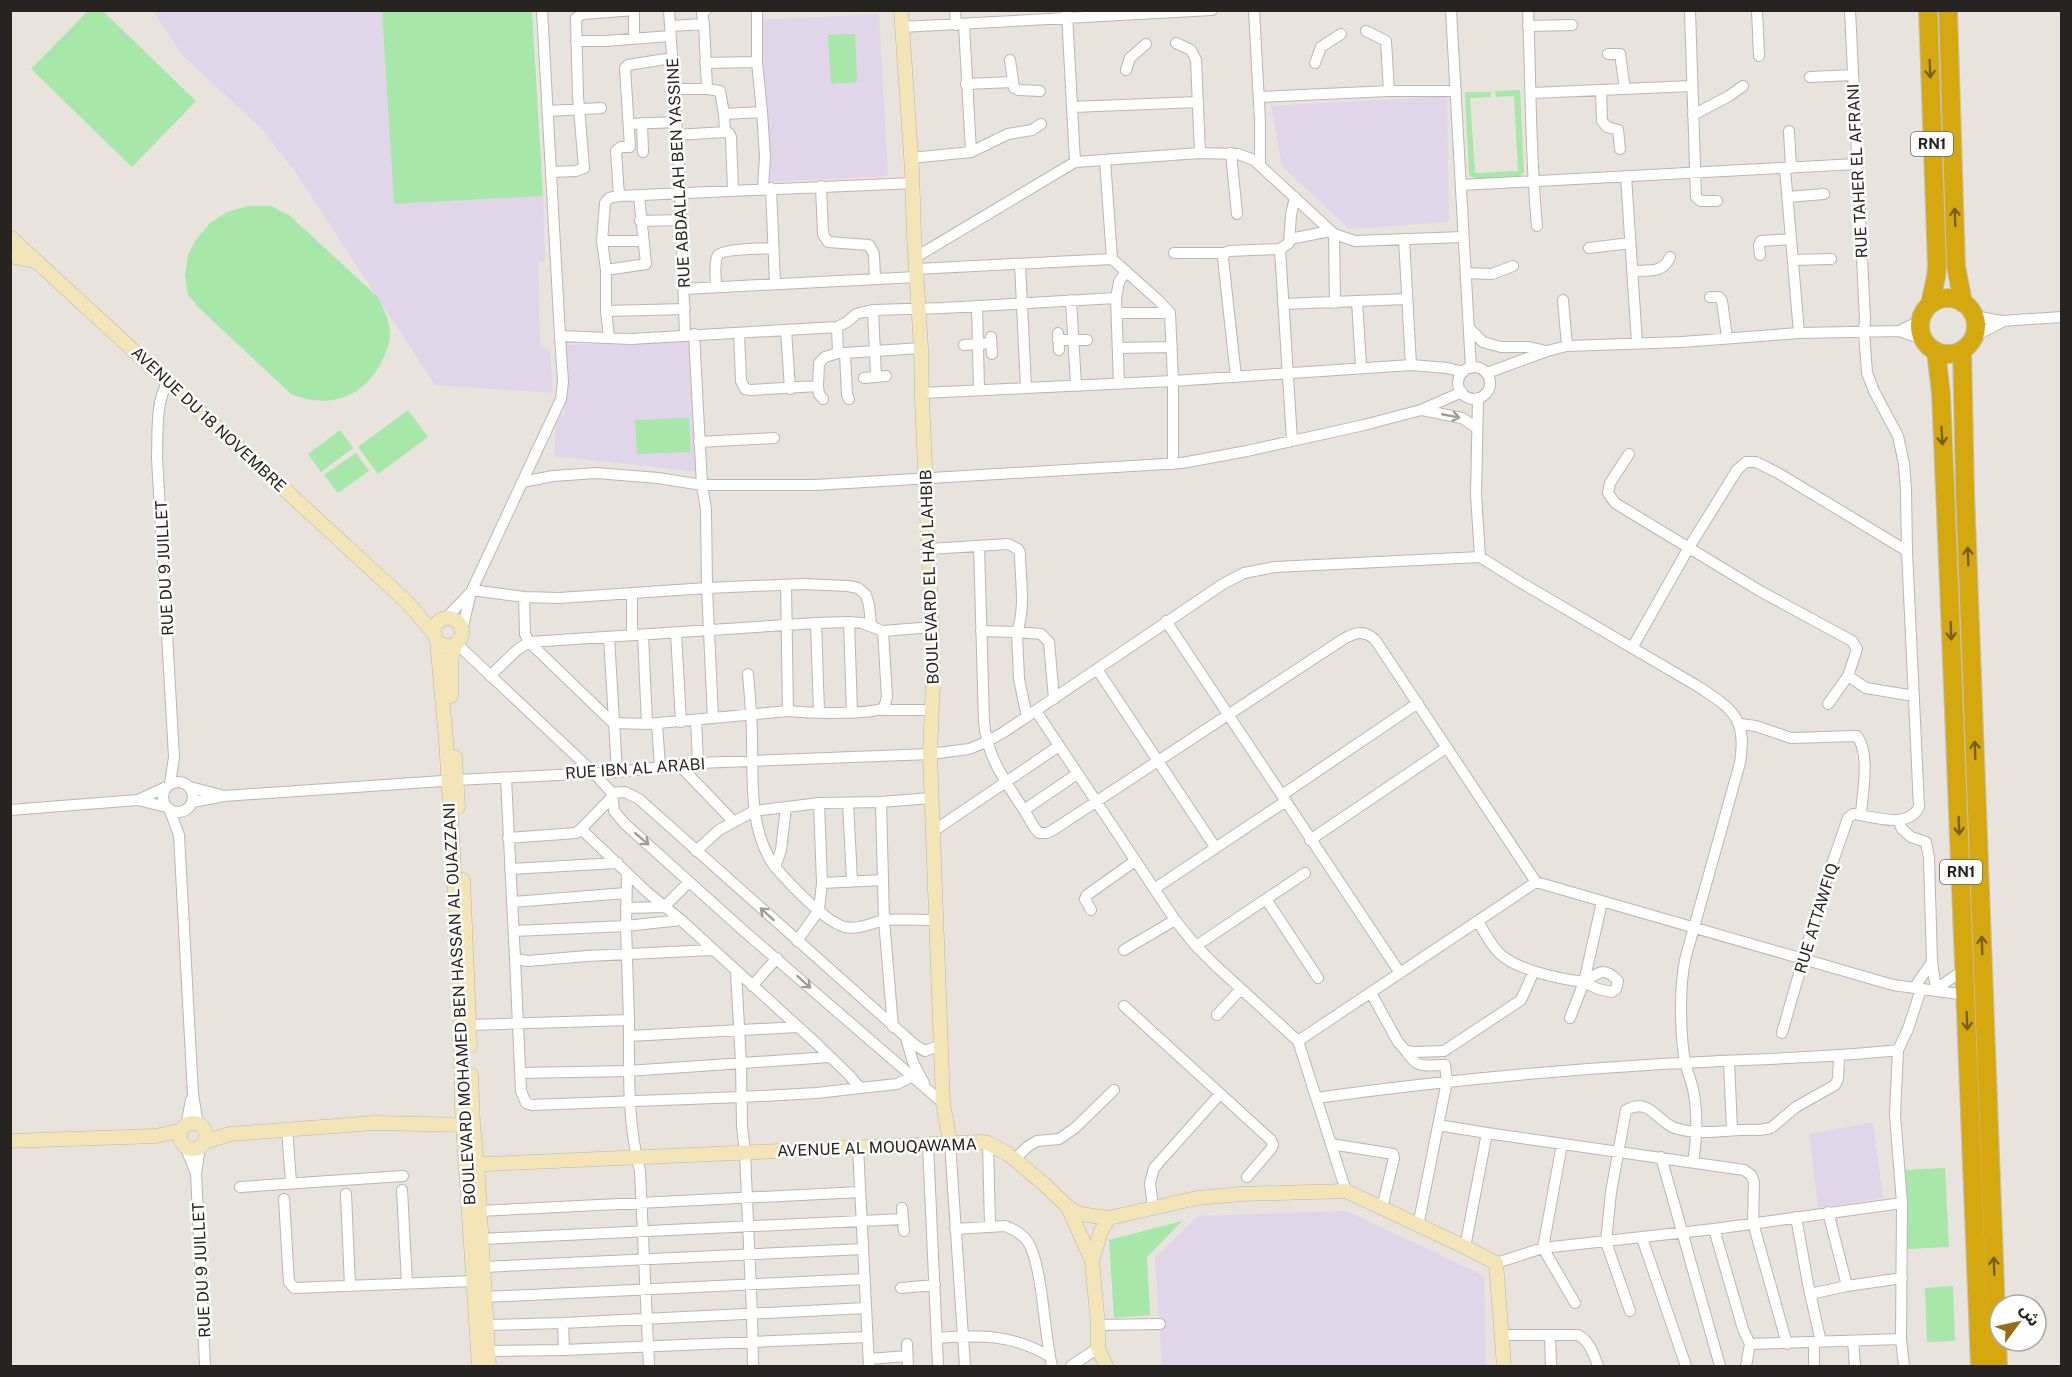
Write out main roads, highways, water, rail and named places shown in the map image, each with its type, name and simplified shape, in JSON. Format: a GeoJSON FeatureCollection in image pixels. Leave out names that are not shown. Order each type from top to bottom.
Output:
{"type":"FeatureCollection","features":[{"type":"Feature","properties":{"kind":"highway","name":"RN1"},"geometry":{"type":"LineString","coordinates":[[1928,10],[1937,266],[1929,304],[1922,314],[1941,394],[1980,1366]]}},
{"type":"Feature","properties":{"kind":"highway","name":"RN1"},"geometry":{"type":"LineString","coordinates":[[1948,10],[1956,266],[1976,327],[1968,343],[1966,516],[1998,1366]]}},
{"type":"Feature","properties":{"kind":"highway"},"geometry":{"type":"LineString","coordinates":[[1929,304],[1936,300],[1950,298],[1969,309]]}},
{"type":"Feature","properties":{"kind":"highway"},"geometry":{"type":"LineString","coordinates":[[1926,337],[1949,354],[1968,343]]}}]}
